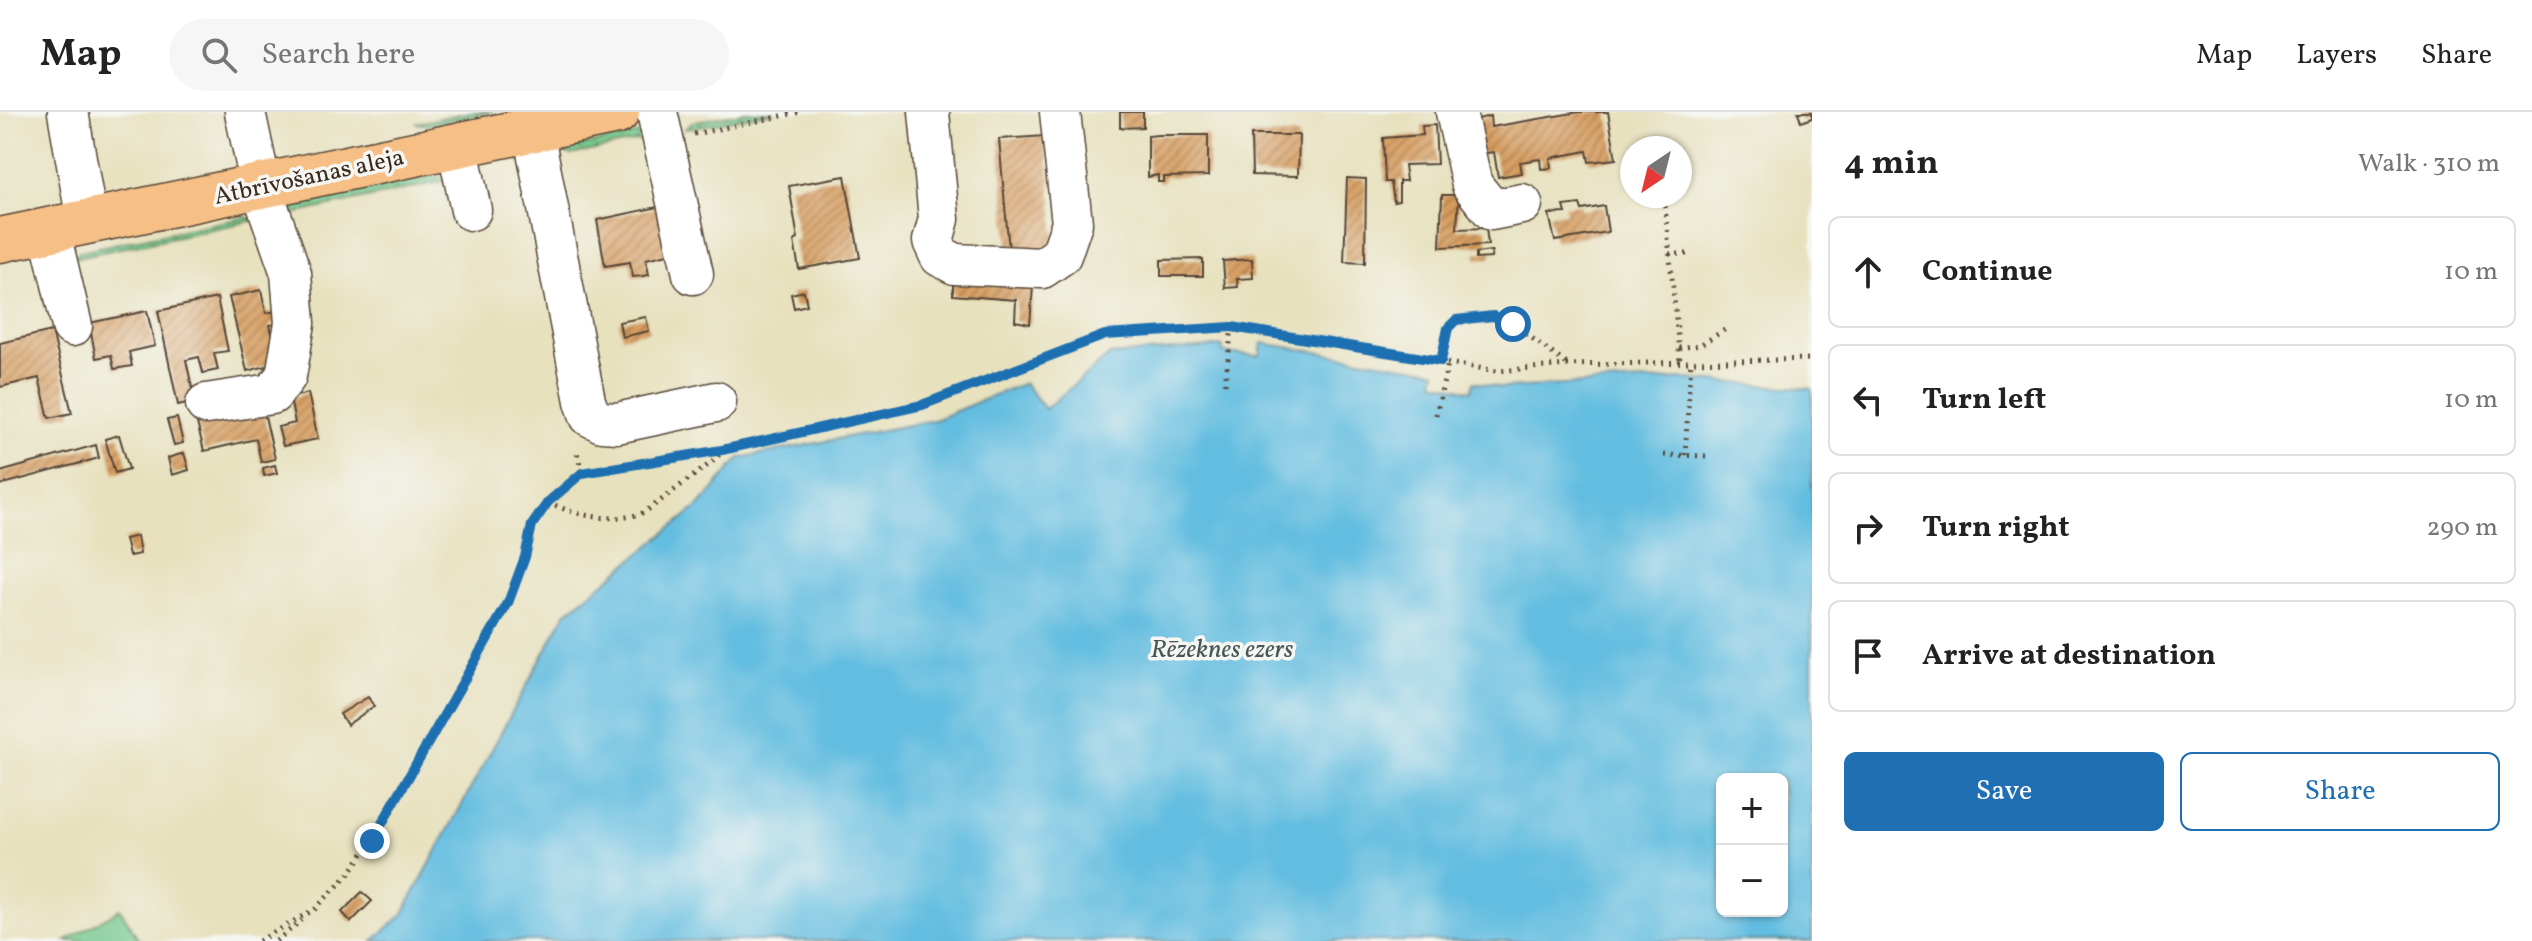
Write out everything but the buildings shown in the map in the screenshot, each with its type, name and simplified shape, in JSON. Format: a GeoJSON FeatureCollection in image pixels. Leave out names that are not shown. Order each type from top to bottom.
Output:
{"type":"FeatureCollection","features":[{"type":"Feature","properties":{"kind":"main road","name":"Atbrīvošanas aleja"},"geometry":{"type":"LineString","coordinates":[[0,240],[600,114]]}},
{"type":"Feature","properties":{"kind":"lane"},"geometry":{"type":"LineString","coordinates":[[68,112],[72,326]]}},
{"type":"Feature","properties":{"kind":"lane"},"geometry":{"type":"LineString","coordinates":[[206,404],[272,394],[286,376],[295,323],[291,273],[261,187],[245,112]]}},
{"type":"Feature","properties":{"kind":"lane"},"geometry":{"type":"LineString","coordinates":[[657,112],[693,274]]}},
{"type":"Feature","properties":{"kind":"lane"},"geometry":{"type":"LineString","coordinates":[[929,112],[939,219],[933,241],[940,256],[955,264],[1042,268],[1061,255],[1072,223],[1060,112]]}},
{"type":"Feature","properties":{"kind":"lane"},"geometry":{"type":"LineString","coordinates":[[1456,112],[1472,185],[1492,210],[1522,204]]}},
{"type":"Feature","properties":{"kind":"lane"},"geometry":{"type":"LineString","coordinates":[[533,130],[590,416],[602,422],[617,423],[716,402]]}},
{"type":"Feature","properties":{"kind":"lane"},"geometry":{"type":"LineString","coordinates":[[457,145],[471,210]]}},
{"type":"Feature","properties":{"kind":"path"},"geometry":{"type":"LineString","coordinates":[[1665,208],[1680,361]]}},
{"type":"Feature","properties":{"kind":"path"},"geometry":{"type":"LineString","coordinates":[[1669,254],[1693,254]]}},
{"type":"Feature","properties":{"kind":"path"},"geometry":{"type":"LineString","coordinates":[[1436,415],[1448,328],[1456,320],[1493,316],[1513,324],[1568,365]]}},
{"type":"Feature","properties":{"kind":"path"},"geometry":{"type":"LineString","coordinates":[[1225,384],[1232,327]]}},
{"type":"Feature","properties":{"kind":"path"},"geometry":{"type":"LineString","coordinates":[[276,941],[315,909],[348,875],[372,841],[508,603],[525,557],[532,525],[548,502],[582,473],[722,450],[922,405],[1105,335],[1232,327],[1497,371],[1568,365],[1812,359]]}},
{"type":"Feature","properties":{"kind":"path"},"geometry":{"type":"LineString","coordinates":[[1679,348],[1700,345],[1729,327]]}},
{"type":"Feature","properties":{"kind":"path"},"geometry":{"type":"LineString","coordinates":[[1685,455],[1691,361]]}},
{"type":"Feature","properties":{"kind":"path"},"geometry":{"type":"LineString","coordinates":[[574,438],[582,473]]}},
{"type":"Feature","properties":{"kind":"path"},"geometry":{"type":"LineString","coordinates":[[548,502],[563,510],[598,517],[633,517],[645,512],[716,459],[722,450]]}},
{"type":"Feature","properties":{"kind":"path"},"geometry":{"type":"LineString","coordinates":[[1664,455],[1708,456]]}},
{"type":"Feature","properties":{"kind":"path"},"geometry":{"type":"LineString","coordinates":[[259,941],[315,909]]}},
{"type":"Feature","properties":{"kind":"green space"},"geometry":{"type":"Polygon","coordinates":[[[470,112],[493,112],[427,125],[416,123],[470,112]]]}},
{"type":"Feature","properties":{"kind":"green space"},"geometry":{"type":"Polygon","coordinates":[[[746,112],[775,112],[685,129],[693,122],[746,112]]]}},
{"type":"Feature","properties":{"kind":"green space"},"geometry":{"type":"Polygon","coordinates":[[[644,133],[656,137],[571,155],[565,152],[565,149],[644,133]]]}},
{"type":"Feature","properties":{"kind":"green space"},"geometry":{"type":"Polygon","coordinates":[[[435,176],[449,180],[289,215],[297,205],[435,176]]]}},
{"type":"Feature","properties":{"kind":"green space"},"geometry":{"type":"Polygon","coordinates":[[[246,217],[255,220],[73,258],[80,251],[246,217]]]}},
{"type":"Feature","properties":{"kind":"green space"},"geometry":{"type":"Polygon","coordinates":[[[120,909],[140,941],[66,941],[120,909]]]}},
{"type":"Feature","properties":{"kind":"water","name":"Rēzeknes ezers"},"geometry":{"type":"Polygon","coordinates":[[[1262,343],[1436,371],[1434,382],[1471,391],[1474,382],[1502,388],[1685,379],[1812,389],[1812,941],[373,941],[402,915],[566,613],[700,505],[740,458],[934,420],[1024,383],[1045,409],[1110,355],[1223,346],[1223,353],[1260,356],[1262,343]]]}},
{"type":"Feature","properties":{"kind":"route"},"geometry":{"type":"LineString","coordinates":[[372,841],[508,603],[525,557],[532,525],[548,502],[582,473],[722,450],[922,405],[1105,335],[1232,327],[1441,361],[1448,328],[1456,320],[1493,316],[1513,324]]}}]}
